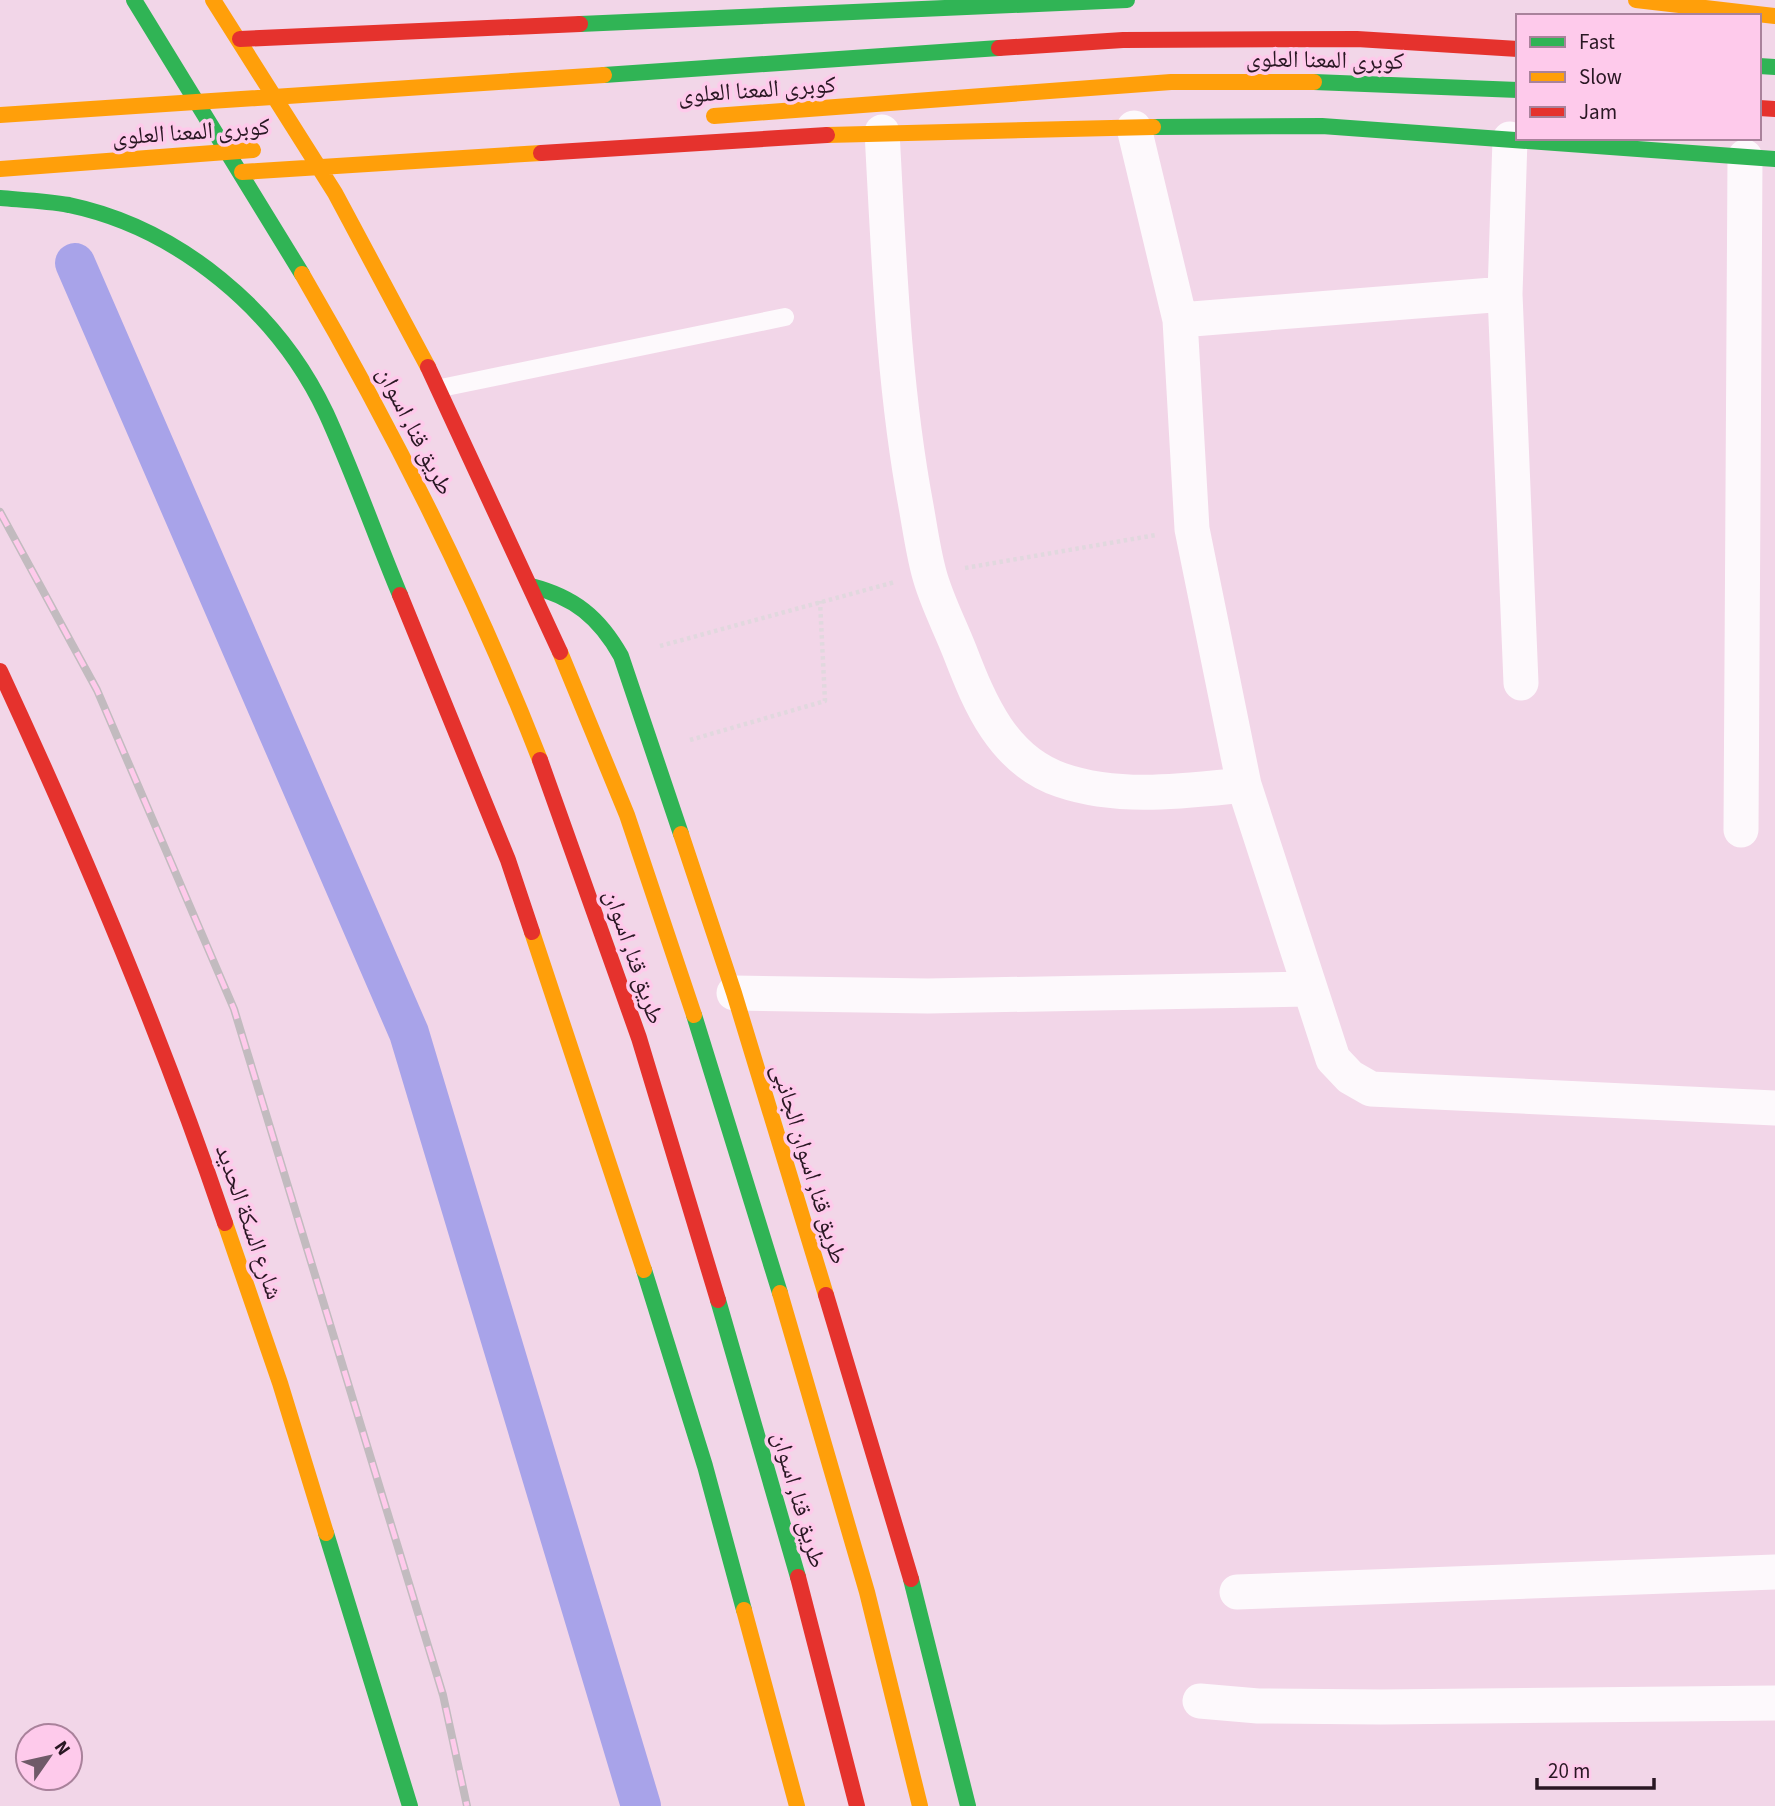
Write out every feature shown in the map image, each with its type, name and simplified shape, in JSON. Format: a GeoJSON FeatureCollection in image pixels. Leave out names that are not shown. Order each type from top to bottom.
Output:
{"type":"FeatureCollection","features":[{"type":"Feature","properties":{"kind":"main road","name":"طريق قنا, اسوان"},"geometry":{"type":"LineString","coordinates":[[134,0],[339,334],[427,502],[506,675],[575,852],[643,1054],[707,1258],[813,1631],[857,1806]]}},
{"type":"Feature","properties":{"kind":"main road","name":"طريق قنا, اسوان"},"geometry":{"type":"LineString","coordinates":[[213,0],[320,164],[441,388],[583,703],[640,852],[692,1002],[867,1589],[920,1806]]}},
{"type":"Feature","properties":{"kind":"main road"},"geometry":{"type":"LineString","coordinates":[[240,39],[1127,0]]}},
{"type":"Feature","properties":{"kind":"main road"},"geometry":{"type":"LineString","coordinates":[[1636,0],[1758,14]]}},
{"type":"Feature","properties":{"kind":"main road","name":"كوبرى المعنا العلوى"},"geometry":{"type":"LineString","coordinates":[[0,115],[1123,40],[1357,39],[1516,49]]}},
{"type":"Feature","properties":{"kind":"main road","name":"كوبرى المعنا العلوى"},"geometry":{"type":"LineString","coordinates":[[697,117],[1171,82],[1314,82],[1516,90]]}},
{"type":"Feature","properties":{"kind":"main road"},"geometry":{"type":"LineString","coordinates":[[242,172],[320,164],[882,132],[1322,126],[1516,139]]}},
{"type":"Feature","properties":{"kind":"main road"},"geometry":{"type":"LineString","coordinates":[[1523,140],[1760,158]]}},
{"type":"Feature","properties":{"kind":"main road","name":"كوبرى المعنا العلوى"},"geometry":{"type":"LineString","coordinates":[[293,147],[321,145]]}},
{"type":"Feature","properties":{"kind":"main road","name":"كوبرى المعنا العلوى"},"geometry":{"type":"LineString","coordinates":[[0,169],[265,149]]}},
{"type":"Feature","properties":{"kind":"main road"},"geometry":{"type":"LineString","coordinates":[[0,198],[80,208],[141,229],[196,258],[248,301],[291,353],[325,411],[508,860],[659,1313],[745,1607],[797,1806]]}},
{"type":"Feature","properties":{"kind":"main road","name":"طريق قنا, اسوان الجانبى"},"geometry":{"type":"LineString","coordinates":[[531,586],[561,593],[587,608],[607,629],[621,656],[734,993],[901,1543],[930,1647],[968,1806]]}},
{"type":"Feature","properties":{"kind":"main road","name":"شارع السكة الحديد"},"geometry":{"type":"LineString","coordinates":[[0,671],[73,828],[182,1097],[281,1383],[410,1806]]}},
{"type":"Feature","properties":{"kind":"street"},"geometry":{"type":"LineString","coordinates":[[1134,128],[1180,320],[1192,529],[1244,785],[1333,1059],[1350,1077],[1371,1088],[1775,1108]]}},
{"type":"Feature","properties":{"kind":"street"},"geometry":{"type":"LineString","coordinates":[[882,132],[896,359],[905,447],[929,574],[982,708],[998,733],[1018,755],[1059,780],[1101,788],[1155,793],[1244,785]]}},
{"type":"Feature","properties":{"kind":"street"},"geometry":{"type":"LineString","coordinates":[[1510,139],[1506,294],[1521,683]]}},
{"type":"Feature","properties":{"kind":"street"},"geometry":{"type":"LineString","coordinates":[[1741,830],[1760,158]]}},
{"type":"Feature","properties":{"kind":"street"},"geometry":{"type":"LineString","coordinates":[[1180,320],[1506,294]]}},
{"type":"Feature","properties":{"kind":"street"},"geometry":{"type":"LineString","coordinates":[[734,993],[928,996],[1309,989]]}},
{"type":"Feature","properties":{"kind":"street"},"geometry":{"type":"LineString","coordinates":[[1237,1591],[1775,1572]]}},
{"type":"Feature","properties":{"kind":"street"},"geometry":{"type":"LineString","coordinates":[[1200,1702],[1258,1706],[1367,1707],[1775,1703]]}},
{"type":"Feature","properties":{"kind":"lane"},"geometry":{"type":"LineString","coordinates":[[441,388],[785,317]]}},
{"type":"Feature","properties":{"kind":"path"},"geometry":{"type":"LineString","coordinates":[[621,656],[820,600],[929,574],[1192,529]]}},
{"type":"Feature","properties":{"kind":"path"},"geometry":{"type":"LineString","coordinates":[[653,751],[825,701],[820,600]]}},
{"type":"Feature","properties":{"kind":"waterway"},"geometry":{"type":"LineString","coordinates":[[75,263],[409,1033],[641,1806]]}},
{"type":"Feature","properties":{"kind":"railway"},"geometry":{"type":"LineString","coordinates":[[0,512],[97,690],[234,1009],[443,1695],[467,1806]]}},
{"type":"Feature","properties":{"kind":"traffic: fast"},"geometry":{"type":"LineString","coordinates":[[134,0],[302,274]]}},
{"type":"Feature","properties":{"kind":"traffic: fast"},"geometry":{"type":"LineString","coordinates":[[580,24],[1127,0]]}},
{"type":"Feature","properties":{"kind":"traffic: fast"},"geometry":{"type":"LineString","coordinates":[[604,75],[999,48]]}},
{"type":"Feature","properties":{"kind":"traffic: fast"},"geometry":{"type":"LineString","coordinates":[[1761,66],[1775,67]]}},
{"type":"Feature","properties":{"kind":"traffic: fast"},"geometry":{"type":"LineString","coordinates":[[1314,82],[1516,90]]}},
{"type":"Feature","properties":{"kind":"traffic: fast"},"geometry":{"type":"LineString","coordinates":[[1153,127],[1322,126],[1775,159]]}},
{"type":"Feature","properties":{"kind":"traffic: fast"},"geometry":{"type":"LineString","coordinates":[[0,198],[69,205],[110,216],[149,233],[186,254],[221,279],[253,308],[306,376],[326,413],[400,595]]}},
{"type":"Feature","properties":{"kind":"traffic: fast"},"geometry":{"type":"LineString","coordinates":[[531,586],[560,596],[584,610],[613,642],[621,656],[681,834]]}},
{"type":"Feature","properties":{"kind":"traffic: fast"},"geometry":{"type":"LineString","coordinates":[[694,1015],[780,1293]]}},
{"type":"Feature","properties":{"kind":"traffic: fast"},"geometry":{"type":"LineString","coordinates":[[644,1270],[705,1466],[744,1610]]}},
{"type":"Feature","properties":{"kind":"traffic: fast"},"geometry":{"type":"LineString","coordinates":[[718,1300],[798,1577]]}},
{"type":"Feature","properties":{"kind":"traffic: fast"},"geometry":{"type":"LineString","coordinates":[[326,1533],[410,1806]]}},
{"type":"Feature","properties":{"kind":"traffic: fast"},"geometry":{"type":"LineString","coordinates":[[911,1579],[968,1806]]}},
{"type":"Feature","properties":{"kind":"traffic: slow"},"geometry":{"type":"LineString","coordinates":[[213,0],[335,193],[428,367]]}},
{"type":"Feature","properties":{"kind":"traffic: slow"},"geometry":{"type":"LineString","coordinates":[[1636,0],[1758,14]]}},
{"type":"Feature","properties":{"kind":"traffic: slow"},"geometry":{"type":"LineString","coordinates":[[1761,14],[1775,16]]}},
{"type":"Feature","properties":{"kind":"traffic: slow"},"geometry":{"type":"LineString","coordinates":[[0,115],[604,75]]}},
{"type":"Feature","properties":{"kind":"traffic: slow"},"geometry":{"type":"LineString","coordinates":[[714,116],[1171,82],[1314,82]]}},
{"type":"Feature","properties":{"kind":"traffic: slow"},"geometry":{"type":"LineString","coordinates":[[827,135],[1153,127]]}},
{"type":"Feature","properties":{"kind":"traffic: slow"},"geometry":{"type":"LineString","coordinates":[[0,169],[253,150]]}},
{"type":"Feature","properties":{"kind":"traffic: slow"},"geometry":{"type":"LineString","coordinates":[[242,172],[541,153]]}},
{"type":"Feature","properties":{"kind":"traffic: slow"},"geometry":{"type":"LineString","coordinates":[[302,274],[400,452],[460,573],[540,760]]}},
{"type":"Feature","properties":{"kind":"traffic: slow"},"geometry":{"type":"LineString","coordinates":[[560,652],[627,815],[694,1015]]}},
{"type":"Feature","properties":{"kind":"traffic: slow"},"geometry":{"type":"LineString","coordinates":[[681,834],[734,993],[826,1295]]}},
{"type":"Feature","properties":{"kind":"traffic: slow"},"geometry":{"type":"LineString","coordinates":[[532,932],[644,1270]]}},
{"type":"Feature","properties":{"kind":"traffic: slow"},"geometry":{"type":"LineString","coordinates":[[225,1223],[280,1383],[326,1533]]}},
{"type":"Feature","properties":{"kind":"traffic: slow"},"geometry":{"type":"LineString","coordinates":[[780,1293],[867,1592],[920,1806]]}},
{"type":"Feature","properties":{"kind":"traffic: slow"},"geometry":{"type":"LineString","coordinates":[[744,1610],[797,1806]]}},
{"type":"Feature","properties":{"kind":"traffic: jam"},"geometry":{"type":"LineString","coordinates":[[240,39],[580,24]]}},
{"type":"Feature","properties":{"kind":"traffic: jam"},"geometry":{"type":"LineString","coordinates":[[999,48],[1123,40],[1357,39],[1516,49]]}},
{"type":"Feature","properties":{"kind":"traffic: jam"},"geometry":{"type":"LineString","coordinates":[[1761,108],[1775,109]]}},
{"type":"Feature","properties":{"kind":"traffic: jam"},"geometry":{"type":"LineString","coordinates":[[541,153],[827,135]]}},
{"type":"Feature","properties":{"kind":"traffic: jam"},"geometry":{"type":"LineString","coordinates":[[428,367],[560,652]]}},
{"type":"Feature","properties":{"kind":"traffic: jam"},"geometry":{"type":"LineString","coordinates":[[400,595],[508,860],[532,932]]}},
{"type":"Feature","properties":{"kind":"traffic: jam"},"geometry":{"type":"LineString","coordinates":[[0,671],[120,944],[175,1082],[225,1223]]}},
{"type":"Feature","properties":{"kind":"traffic: jam"},"geometry":{"type":"LineString","coordinates":[[540,760],[639,1038],[718,1300]]}},
{"type":"Feature","properties":{"kind":"traffic: jam"},"geometry":{"type":"LineString","coordinates":[[826,1295],[911,1579]]}},
{"type":"Feature","properties":{"kind":"traffic: jam"},"geometry":{"type":"LineString","coordinates":[[798,1577],[857,1806]]}}]}
